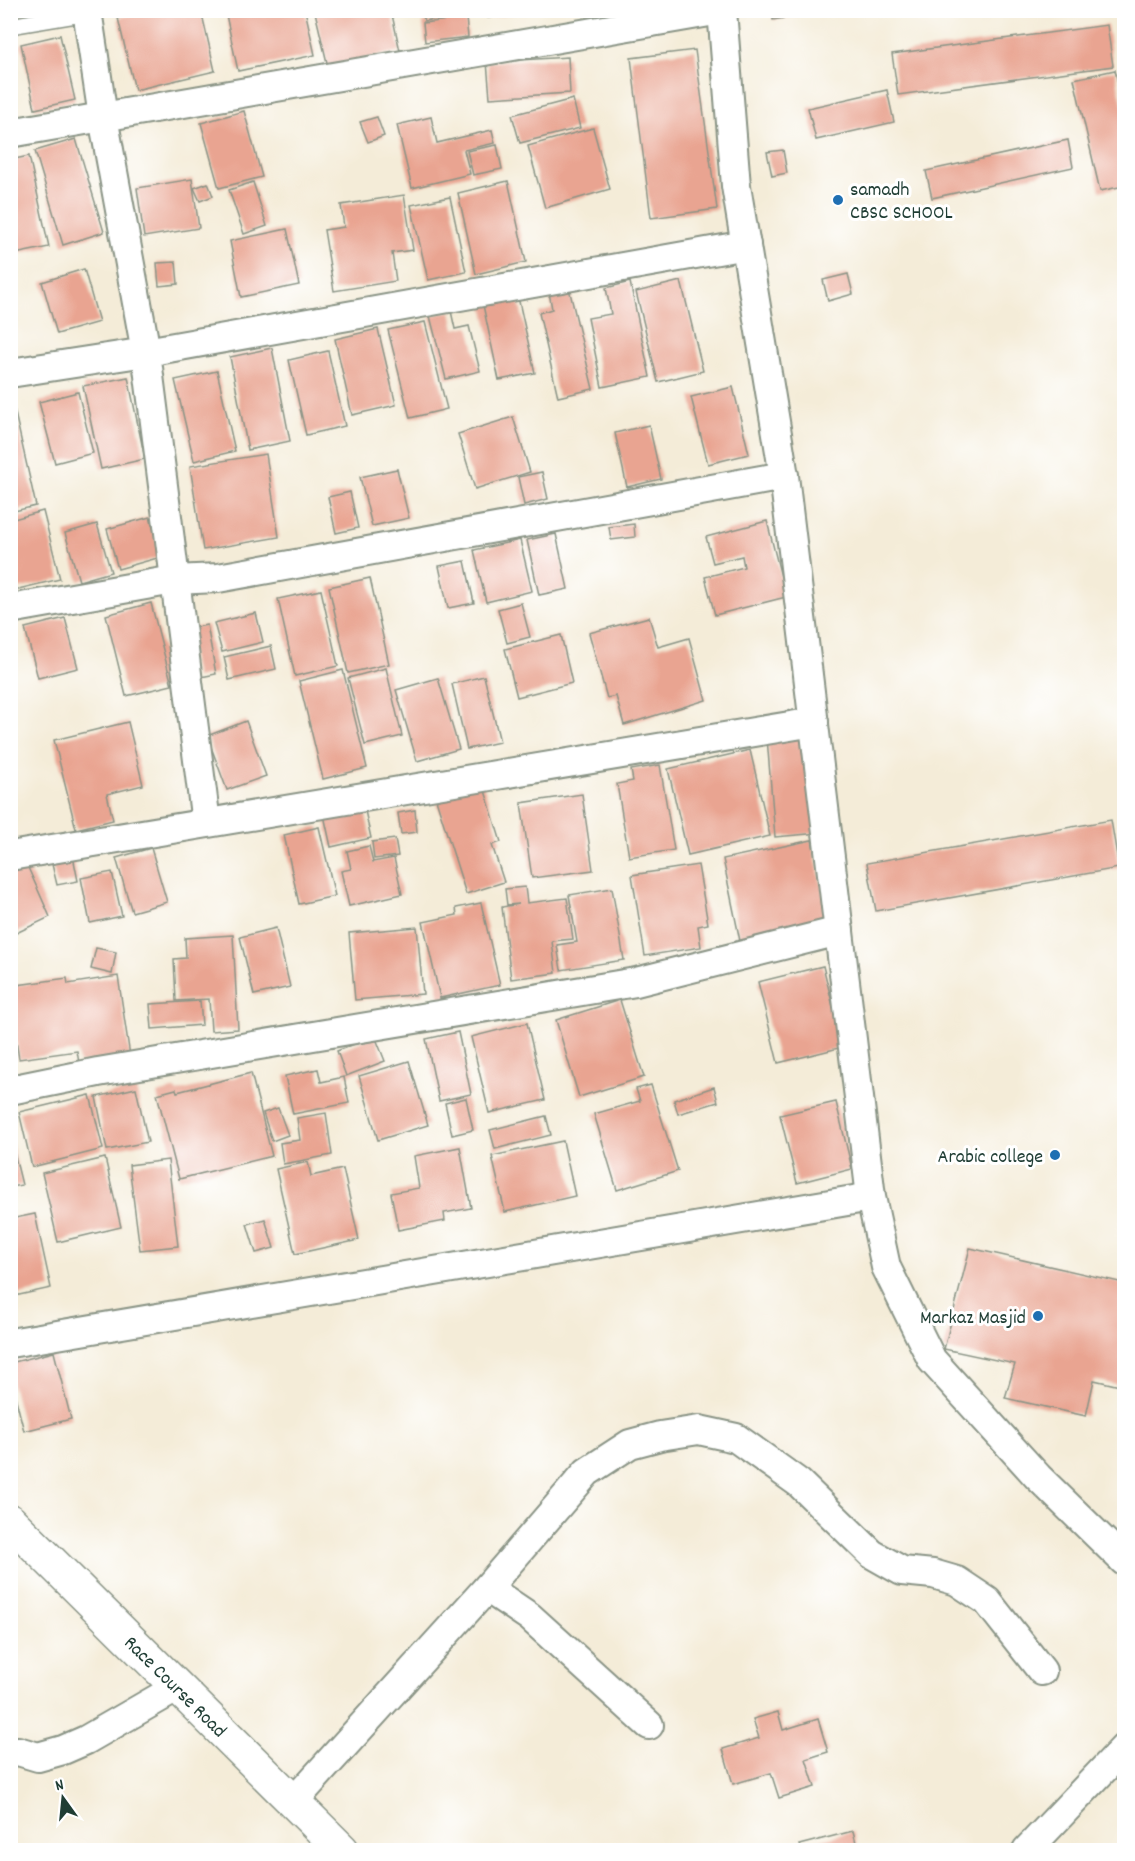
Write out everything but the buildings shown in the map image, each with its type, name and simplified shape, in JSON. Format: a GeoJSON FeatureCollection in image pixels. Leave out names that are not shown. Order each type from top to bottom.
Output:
{"type":"FeatureCollection","features":[{"type":"Feature","properties":{"kind":"main road","name":"Race Course Road"},"geometry":{"type":"LineString","coordinates":[[10,1521],[342,1851]]}},
{"type":"Feature","properties":{"kind":"street"},"geometry":{"type":"LineString","coordinates":[[10,133],[721,10],[736,186],[784,476],[871,1197],[886,1267],[932,1359],[1038,1477],[1125,1561]]}},
{"type":"Feature","properties":{"kind":"street"},"geometry":{"type":"LineString","coordinates":[[88,12],[103,117],[146,352],[206,824]]}},
{"type":"Feature","properties":{"kind":"street"},"geometry":{"type":"LineString","coordinates":[[10,373],[146,352],[746,245]]}},
{"type":"Feature","properties":{"kind":"street"},"geometry":{"type":"LineString","coordinates":[[10,609],[174,580],[218,578],[784,476]]}},
{"type":"Feature","properties":{"kind":"street"},"geometry":{"type":"LineString","coordinates":[[10,856],[814,722]]}},
{"type":"Feature","properties":{"kind":"street"},"geometry":{"type":"LineString","coordinates":[[10,1090],[98,1072],[636,982],[839,931]]}},
{"type":"Feature","properties":{"kind":"street"},"geometry":{"type":"LineString","coordinates":[[10,1343],[871,1197]]}},
{"type":"Feature","properties":{"kind":"street"},"geometry":{"type":"LineString","coordinates":[[293,1802],[487,1588],[587,1472],[630,1444],[660,1436],[699,1430],[735,1438],[799,1483],[872,1554],[902,1571],[933,1574],[957,1581],[987,1601],[1042,1671]]}},
{"type":"Feature","properties":{"kind":"street"},"geometry":{"type":"LineString","coordinates":[[487,1588],[530,1617],[649,1725]]}},
{"type":"Feature","properties":{"kind":"street"},"geometry":{"type":"LineString","coordinates":[[10,1752],[18,1751],[38,1757],[63,1750],[86,1740],[178,1687]]}},
{"type":"Feature","properties":{"kind":"street"},"geometry":{"type":"LineString","coordinates":[[1027,1851],[1125,1748]]}},
{"type":"Feature","properties":{"kind":"lane"},"geometry":{"type":"LineString","coordinates":[[10,26],[88,12]]}},
{"type":"Feature","properties":{"kind":"place","name":"samadh CBSC SCHOOL"},"geometry":{"type":"Point","coordinates":[838,200]}},
{"type":"Feature","properties":{"kind":"place","name":"Arabic college"},"geometry":{"type":"Point","coordinates":[1055,1155]}},
{"type":"Feature","properties":{"kind":"place","name":"Markaz Masjid"},"geometry":{"type":"Point","coordinates":[1038,1316]}}]}
